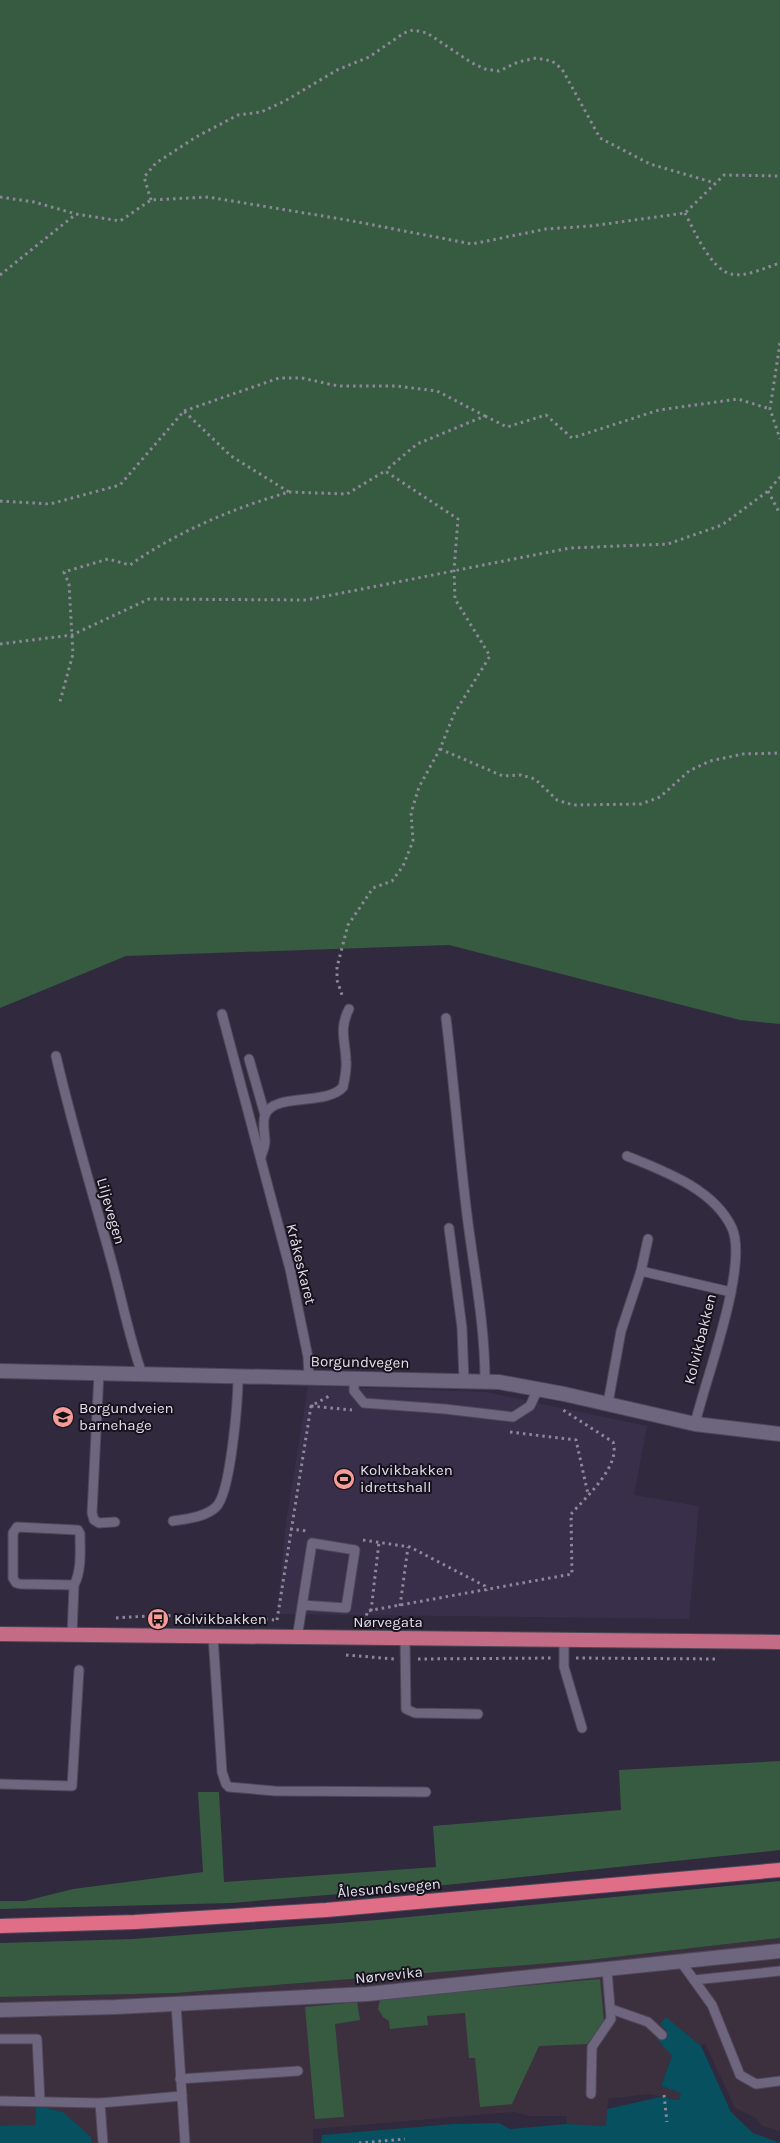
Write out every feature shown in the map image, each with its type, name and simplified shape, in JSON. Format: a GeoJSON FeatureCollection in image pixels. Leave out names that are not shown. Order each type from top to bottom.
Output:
{"type":"FeatureCollection","features":[{"type":"Feature","properties":{"kind":"highway","name":"Ålesundsvegen"},"geometry":{"type":"LineString","coordinates":[[0,1926],[135,1922],[326,1910],[780,1870]]}},
{"type":"Feature","properties":{"kind":"main road","name":"Nørvegata"},"geometry":{"type":"LineString","coordinates":[[0,1634],[780,1642]]}},
{"type":"Feature","properties":{"kind":"street","name":"Borgundvegen"},"geometry":{"type":"LineString","coordinates":[[0,1372],[485,1381]]}},
{"type":"Feature","properties":{"kind":"street"},"geometry":{"type":"LineString","coordinates":[[485,1381],[608,1403],[695,1424],[780,1434]]}},
{"type":"Feature","properties":{"kind":"street","name":"Nørvevika"},"geometry":{"type":"LineString","coordinates":[[0,2010],[176,2004],[367,1994],[780,1951]]}},
{"type":"Feature","properties":{"kind":"lane"},"geometry":{"type":"LineString","coordinates":[[265,1115],[277,1104],[333,1095],[343,1087],[346,1064],[343,1026],[349,1010]]}},
{"type":"Feature","properties":{"kind":"lane","name":"Kråkeskaret"},"geometry":{"type":"LineString","coordinates":[[222,1014],[294,1287],[308,1357],[309,1377]]}},
{"type":"Feature","properties":{"kind":"lane"},"geometry":{"type":"LineString","coordinates":[[446,1018],[459,1149],[486,1354],[485,1381]]}},
{"type":"Feature","properties":{"kind":"lane","name":"Liljevegen"},"geometry":{"type":"LineString","coordinates":[[56,1056],[72,1123],[112,1266],[128,1334],[142,1374]]}},
{"type":"Feature","properties":{"kind":"lane","name":"Kråkeskaret"},"geometry":{"type":"LineString","coordinates":[[249,1059],[265,1115],[265,1144],[261,1158]]}},
{"type":"Feature","properties":{"kind":"lane"},"geometry":{"type":"LineString","coordinates":[[627,1156],[681,1180],[707,1197],[721,1212],[731,1227],[736,1246],[736,1264],[731,1292]]}},
{"type":"Feature","properties":{"kind":"lane"},"geometry":{"type":"LineString","coordinates":[[449,1228],[462,1328],[464,1381]]}},
{"type":"Feature","properties":{"kind":"lane"},"geometry":{"type":"LineString","coordinates":[[608,1403],[621,1331],[641,1271],[648,1239]]}},
{"type":"Feature","properties":{"kind":"lane","name":"Kolvikbakken"},"geometry":{"type":"LineString","coordinates":[[641,1271],[731,1292],[695,1424]]}},
{"type":"Feature","properties":{"kind":"lane"},"geometry":{"type":"LineString","coordinates":[[99,1374],[92,1513],[94,1520],[100,1523],[115,1522]]}},
{"type":"Feature","properties":{"kind":"lane"},"geometry":{"type":"LineString","coordinates":[[173,1521],[201,1515],[216,1507],[224,1494],[237,1408],[238,1376]]}},
{"type":"Feature","properties":{"kind":"lane"},"geometry":{"type":"LineString","coordinates":[[354,1379],[354,1391],[364,1403],[445,1409],[513,1417],[530,1406],[538,1389]]}},
{"type":"Feature","properties":{"kind":"lane"},"geometry":{"type":"LineString","coordinates":[[72,1635],[74,1585],[78,1577],[79,1567],[80,1534],[78,1530],[17,1527],[13,1533],[12,1578],[16,1583],[74,1585]]}},
{"type":"Feature","properties":{"kind":"lane"},"geometry":{"type":"LineString","coordinates":[[297,1638],[302,1605],[312,1543],[356,1550],[346,1608],[302,1605]]}},
{"type":"Feature","properties":{"kind":"lane"},"geometry":{"type":"LineString","coordinates":[[213,1636],[222,1772],[229,1787],[275,1791],[426,1792]]}},
{"type":"Feature","properties":{"kind":"lane"},"geometry":{"type":"LineString","coordinates":[[405,1638],[406,1709],[416,1713],[478,1714]]}},
{"type":"Feature","properties":{"kind":"lane"},"geometry":{"type":"LineString","coordinates":[[564,1640],[563,1658],[566,1674],[582,1728]]}},
{"type":"Feature","properties":{"kind":"lane"},"geometry":{"type":"LineString","coordinates":[[0,1784],[72,1786],[79,1670]]}},
{"type":"Feature","properties":{"kind":"lane"},"geometry":{"type":"LineString","coordinates":[[682,1962],[712,2006],[740,2074],[756,2084],[780,2081]]}},
{"type":"Feature","properties":{"kind":"lane"},"geometry":{"type":"LineString","coordinates":[[590,2094],[592,2047],[611,2019],[607,1970]]}},
{"type":"Feature","properties":{"kind":"lane"},"geometry":{"type":"LineString","coordinates":[[694,1980],[780,1972]]}},
{"type":"Feature","properties":{"kind":"lane"},"geometry":{"type":"LineString","coordinates":[[176,2004],[185,2143]]}},
{"type":"Feature","properties":{"kind":"lane"},"geometry":{"type":"LineString","coordinates":[[610,2009],[648,2022],[662,2035]]}},
{"type":"Feature","properties":{"kind":"lane"},"geometry":{"type":"LineString","coordinates":[[0,2039],[37,2039],[40,2101]]}},
{"type":"Feature","properties":{"kind":"lane"},"geometry":{"type":"LineString","coordinates":[[180,2079],[298,2072]]}},
{"type":"Feature","properties":{"kind":"lane"},"geometry":{"type":"LineString","coordinates":[[0,2102],[100,2103],[182,2096]]}},
{"type":"Feature","properties":{"kind":"lane"},"geometry":{"type":"LineString","coordinates":[[100,2103],[103,2143]]}},
{"type":"Feature","properties":{"kind":"path"},"geometry":{"type":"LineString","coordinates":[[151,200],[144,177],[156,163],[196,138],[238,116],[261,112],[285,101],[337,70],[369,57],[404,33],[413,30],[427,34],[472,63],[485,69],[499,71],[518,62],[536,58],[552,60],[562,69],[600,138],[650,164],[716,183]]}},
{"type":"Feature","properties":{"kind":"path"},"geometry":{"type":"LineString","coordinates":[[0,197],[34,202],[76,214],[120,221],[151,200],[208,197],[347,220],[472,244],[546,229],[591,226],[685,213],[724,175],[780,176]]}},
{"type":"Feature","properties":{"kind":"path"},"geometry":{"type":"LineString","coordinates":[[685,213],[717,266],[731,274],[756,272],[780,262]]}},
{"type":"Feature","properties":{"kind":"path"},"geometry":{"type":"LineString","coordinates":[[0,275],[76,214]]}},
{"type":"Feature","properties":{"kind":"path"},"geometry":{"type":"LineString","coordinates":[[780,343],[770,409],[780,439]]}},
{"type":"Feature","properties":{"kind":"path"},"geometry":{"type":"LineString","coordinates":[[0,501],[50,504],[120,485],[184,411],[279,378],[302,378],[338,386],[396,386],[437,391],[507,428],[546,415],[572,438],[660,410],[738,399],[770,409]]}},
{"type":"Feature","properties":{"kind":"path"},"geometry":{"type":"LineString","coordinates":[[184,411],[232,456],[289,492]]}},
{"type":"Feature","properties":{"kind":"path"},"geometry":{"type":"LineString","coordinates":[[59,705],[73,654],[69,584],[64,572],[108,559],[130,565],[150,551],[245,505],[289,492],[347,494],[385,471],[417,444],[485,416]]}},
{"type":"Feature","properties":{"kind":"path"},"geometry":{"type":"LineString","coordinates":[[349,1010],[337,980],[337,966],[348,925],[373,888],[392,881],[403,866],[413,841],[411,813],[419,788],[440,749],[454,714],[490,656],[455,599],[454,570],[458,519],[385,471]]}},
{"type":"Feature","properties":{"kind":"path"},"geometry":{"type":"LineString","coordinates":[[0,644],[72,635],[149,600],[306,600],[570,548],[668,544],[722,525],[768,491],[780,477]]}},
{"type":"Feature","properties":{"kind":"path"},"geometry":{"type":"LineString","coordinates":[[768,491],[780,514]]}},
{"type":"Feature","properties":{"kind":"path"},"geometry":{"type":"LineString","coordinates":[[440,749],[503,776],[521,775],[534,779],[558,800],[573,805],[641,804],[660,797],[689,771],[710,761],[744,754],[780,753]]}},
{"type":"Feature","properties":{"kind":"path"},"geometry":{"type":"LineString","coordinates":[[311,1406],[339,1391]]}},
{"type":"Feature","properties":{"kind":"path"},"geometry":{"type":"LineString","coordinates":[[311,1406],[357,1411]]}},
{"type":"Feature","properties":{"kind":"path"},"geometry":{"type":"LineString","coordinates":[[277,1620],[311,1406]]}},
{"type":"Feature","properties":{"kind":"path"},"geometry":{"type":"LineString","coordinates":[[366,1622],[366,1611],[486,1591],[572,1574],[571,1514],[607,1472],[615,1447],[613,1442],[561,1409],[562,1406]]}},
{"type":"Feature","properties":{"kind":"path"},"geometry":{"type":"LineString","coordinates":[[508,1431],[576,1440],[588,1494]]}},
{"type":"Feature","properties":{"kind":"path"},"geometry":{"type":"LineString","coordinates":[[371,1611],[379,1542],[408,1547],[484,1586],[486,1591]]}},
{"type":"Feature","properties":{"kind":"path"},"geometry":{"type":"LineString","coordinates":[[400,1606],[408,1547]]}},
{"type":"Feature","properties":{"kind":"path"},"geometry":{"type":"LineString","coordinates":[[342,1655],[405,1659],[728,1659]]}},
{"type":"Feature","properties":{"kind":"path"},"geometry":{"type":"LineString","coordinates":[[664,2095],[667,2122]]}},
{"type":"Feature","properties":{"kind":"path"},"geometry":{"type":"LineString","coordinates":[[358,2143],[405,2140]]}},
{"type":"Feature","properties":{"kind":"shaded area"},"geometry":{"type":"Polygon","coordinates":[[[308,1386],[486,1392],[647,1426],[634,1495],[699,1506],[689,1619],[277,1614],[286,1523],[308,1386]]]}},
{"type":"Feature","properties":{"kind":"shaded area"},"geometry":{"type":"Polygon","coordinates":[[[780,1938],[780,2131],[762,2126],[756,2118],[735,2108],[705,2043],[701,2046],[666,2018],[672,2056],[661,2086],[682,2093],[679,2100],[649,2094],[608,2099],[606,2126],[567,2124],[566,2116],[530,2116],[514,2112],[313,2129],[313,2143],[92,2143],[91,2137],[63,2112],[36,2108],[35,2126],[0,2126],[0,1997],[176,1993],[589,1960],[780,1938]]]}},
{"type":"Feature","properties":{"kind":"green space"},"geometry":{"type":"Polygon","coordinates":[[[0,0],[780,0],[780,1024],[740,1020],[449,945],[126,956],[0,1008],[0,0]]]}},
{"type":"Feature","properties":{"kind":"green space"},"geometry":{"type":"Polygon","coordinates":[[[780,1761],[780,1850],[436,1886],[231,1903],[0,1909],[0,1901],[25,1901],[73,1889],[203,1872],[198,1792],[219,1792],[224,1882],[436,1867],[433,1826],[621,1810],[619,1770],[780,1761]]]}},
{"type":"Feature","properties":{"kind":"green space"},"geometry":{"type":"Polygon","coordinates":[[[780,1881],[780,1938],[589,1960],[176,1993],[0,1997],[0,1943],[133,1939],[377,1920],[780,1881]]]}},
{"type":"Feature","properties":{"kind":"green space"},"geometry":{"type":"Polygon","coordinates":[[[600,1979],[604,2022],[587,2044],[539,2046],[512,2104],[480,2107],[475,2058],[469,2058],[465,2013],[427,2016],[428,2025],[390,2029],[389,2021],[383,2017],[378,2009],[380,1999],[600,1979]]]}},
{"type":"Feature","properties":{"kind":"green space"},"geometry":{"type":"Polygon","coordinates":[[[357,2002],[360,2020],[335,2024],[344,2117],[315,2119],[305,2007],[357,2002]]]}},
{"type":"Feature","properties":{"kind":"water"},"geometry":{"type":"Polygon","coordinates":[[[666,2017],[701,2046],[731,2112],[753,2133],[780,2143],[321,2143],[322,2135],[453,2124],[499,2123],[510,2129],[567,2124],[606,2126],[607,2109],[660,2097],[679,2100],[681,2093],[661,2086],[672,2056],[657,2039],[667,2031],[660,2024],[666,2017]]]}},
{"type":"Feature","properties":{"kind":"water"},"geometry":{"type":"Polygon","coordinates":[[[43,2107],[63,2112],[91,2137],[92,2143],[0,2143],[0,2126],[35,2125],[36,2108],[43,2107]]]}},
{"type":"Feature","properties":{"kind":"place","name":"Borgundveien barnehage"},"geometry":{"type":"Point","coordinates":[63,1417]}},
{"type":"Feature","properties":{"kind":"place","name":"Kolvikbakken idrettshall"},"geometry":{"type":"Point","coordinates":[344,1479]}},
{"type":"Feature","properties":{"kind":"place","name":"Kolvikbakken"},"geometry":{"type":"Point","coordinates":[158,1619]}}]}
